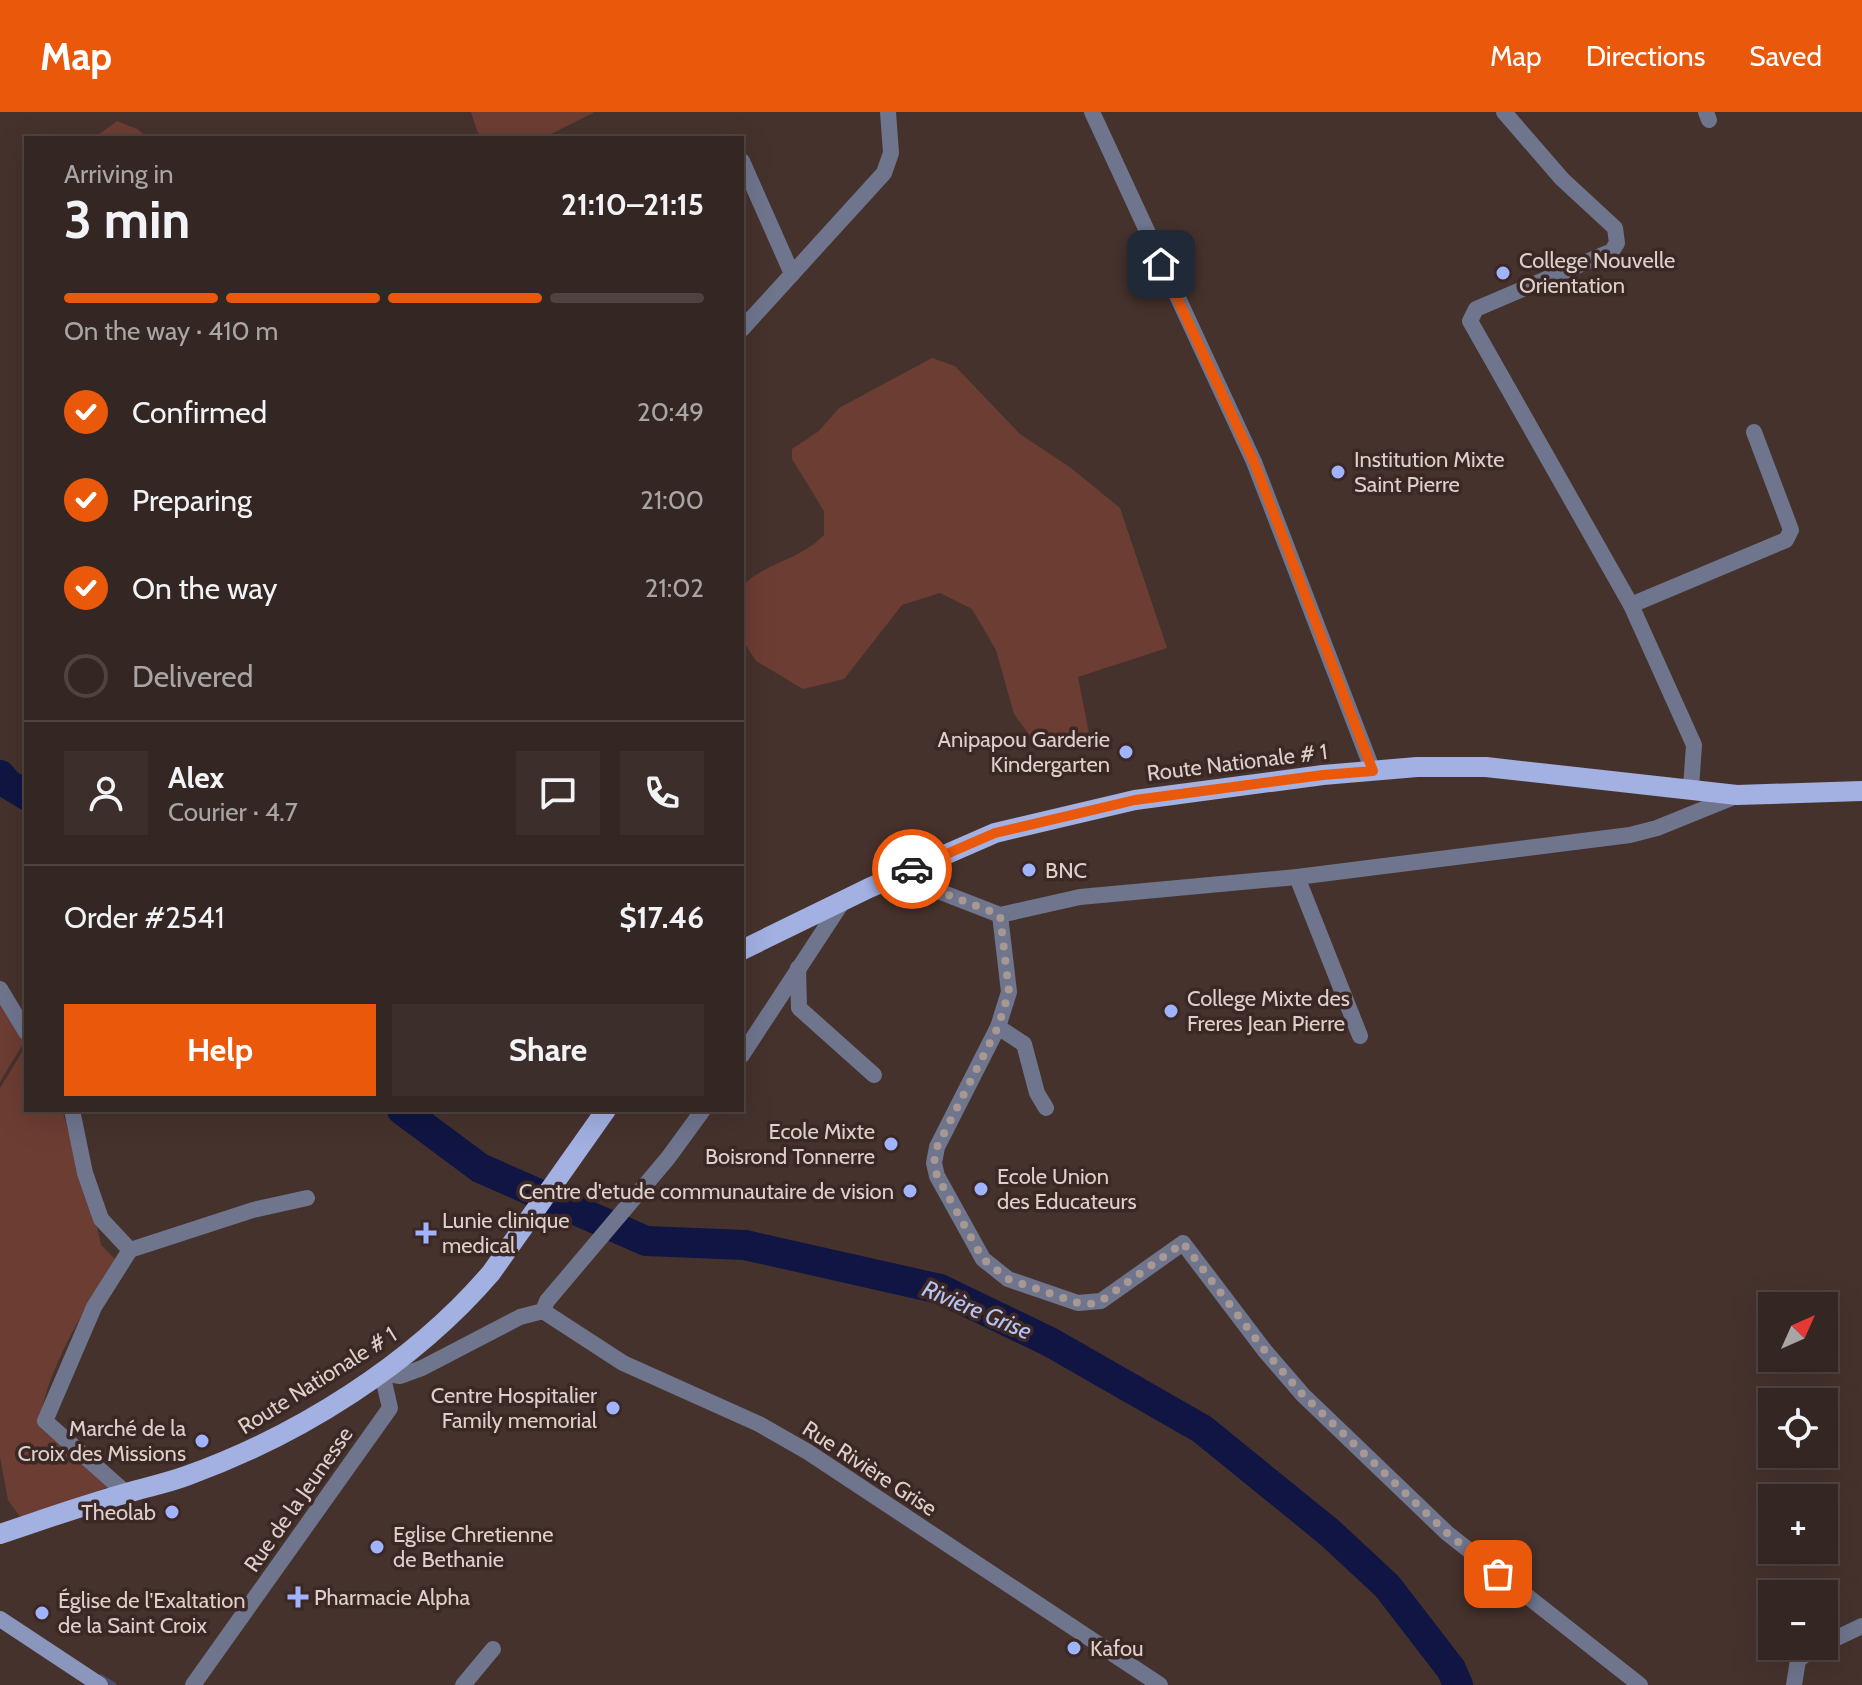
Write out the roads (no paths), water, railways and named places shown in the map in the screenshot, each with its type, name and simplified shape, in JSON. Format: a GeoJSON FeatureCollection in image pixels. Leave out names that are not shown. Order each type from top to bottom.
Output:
{"type":"FeatureCollection","features":[{"type":"Feature","properties":{"kind":"main road","name":"Route Nationale # 1"},"geometry":{"type":"LineString","coordinates":[[744,949],[897,875],[995,833],[1135,800],[1309,776],[1486,767],[1737,795],[1858,794]]}},
{"type":"Feature","properties":{"kind":"main road","name":"Route Nationale # 1"},"geometry":{"type":"LineString","coordinates":[[0,1534],[183,1478],[245,1453],[300,1424],[382,1373],[461,1306],[491,1273],[605,1112]]}},
{"type":"Feature","properties":{"kind":"street"},"geometry":{"type":"LineString","coordinates":[[744,327],[884,173],[891,153],[888,112]]}},
{"type":"Feature","properties":{"kind":"street"},"geometry":{"type":"LineString","coordinates":[[1092,112],[1254,462],[1373,771]]}},
{"type":"Feature","properties":{"kind":"street"},"geometry":{"type":"LineString","coordinates":[[1504,112],[1562,179],[1615,228],[1617,243],[1612,251],[1476,309],[1470,321],[1631,605],[1694,745],[1691,788]]}},
{"type":"Feature","properties":{"kind":"street"},"geometry":{"type":"LineString","coordinates":[[744,166],[792,274]]}},
{"type":"Feature","properties":{"kind":"street"},"geometry":{"type":"LineString","coordinates":[[1631,605],[1786,540],[1790,535],[1791,530],[1754,432]]}},
{"type":"Feature","properties":{"kind":"street"},"geometry":{"type":"LineString","coordinates":[[897,875],[1000,915],[1080,897],[1297,877],[1630,835],[1657,828],[1737,795]]}},
{"type":"Feature","properties":{"kind":"street"},"geometry":{"type":"LineString","coordinates":[[1297,877],[1360,1036]]}},
{"type":"Feature","properties":{"kind":"street"},"geometry":{"type":"LineString","coordinates":[[744,1052],[844,900]]}},
{"type":"Feature","properties":{"kind":"street"},"geometry":{"type":"LineString","coordinates":[[1000,915],[1009,992],[998,1027],[937,1147],[934,1163],[937,1176],[983,1259],[1008,1279],[1078,1303],[1090,1304],[1101,1301],[1183,1243],[1265,1351],[1303,1395],[1447,1533],[1640,1685]]}},
{"type":"Feature","properties":{"kind":"street"},"geometry":{"type":"LineString","coordinates":[[798,968],[799,1008],[874,1075]]}},
{"type":"Feature","properties":{"kind":"street"},"geometry":{"type":"LineString","coordinates":[[0,989],[24,1029]]}},
{"type":"Feature","properties":{"kind":"street"},"geometry":{"type":"LineString","coordinates":[[998,1027],[1024,1044],[1037,1093],[1046,1108]]}},
{"type":"Feature","properties":{"kind":"street"},"geometry":{"type":"LineString","coordinates":[[72,1112],[85,1173],[101,1219],[130,1250]]}},
{"type":"Feature","properties":{"kind":"street"},"geometry":{"type":"LineString","coordinates":[[382,1373],[400,1376],[422,1368],[545,1306],[668,1158],[702,1112]]}},
{"type":"Feature","properties":{"kind":"street"},"geometry":{"type":"LineString","coordinates":[[126,1493],[45,1421],[94,1307],[130,1250],[253,1210],[307,1198]]}},
{"type":"Feature","properties":{"kind":"street","name":"Rue Rivière Grise"},"geometry":{"type":"LineString","coordinates":[[545,1306],[623,1363],[759,1424],[808,1452],[1160,1685]]}},
{"type":"Feature","properties":{"kind":"street","name":"Rue de la Jeunesse"},"geometry":{"type":"LineString","coordinates":[[193,1685],[390,1408],[382,1373]]}},
{"type":"Feature","properties":{"kind":"street"},"geometry":{"type":"LineString","coordinates":[[0,1619],[100,1685]]}},
{"type":"Feature","properties":{"kind":"street"},"geometry":{"type":"LineString","coordinates":[[1838,1637],[1862,1626]]}},
{"type":"Feature","properties":{"kind":"street"},"geometry":{"type":"LineString","coordinates":[[463,1685],[493,1649]]}},
{"type":"Feature","properties":{"kind":"street"},"geometry":{"type":"LineString","coordinates":[[1794,1685],[1798,1660]]}},
{"type":"Feature","properties":{"kind":"waterway","name":"Rivière Grise"},"geometry":{"type":"LineString","coordinates":[[0,775],[24,794]]}},
{"type":"Feature","properties":{"kind":"waterway","name":"Rivière Grise"},"geometry":{"type":"LineString","coordinates":[[405,1112],[480,1168],[646,1241],[745,1245],[940,1289],[1050,1342],[1202,1429],[1330,1533],[1387,1586],[1451,1669],[1458,1685]]}},
{"type":"Feature","properties":{"kind":"waterway"},"geometry":{"type":"LineString","coordinates":[[101,1677],[114,1685]]}},
{"type":"Feature","properties":{"kind":"place","name":"College Nouvelle Orientation"},"geometry":{"type":"Point","coordinates":[1503,273]}},
{"type":"Feature","properties":{"kind":"place","name":"Institution Mixte Saint Pierre"},"geometry":{"type":"Point","coordinates":[1338,472]}},
{"type":"Feature","properties":{"kind":"place","name":"Anipapou Garderie Kindergarten"},"geometry":{"type":"Point","coordinates":[1126,752]}},
{"type":"Feature","properties":{"kind":"place","name":"BNC"},"geometry":{"type":"Point","coordinates":[1029,870]}},
{"type":"Feature","properties":{"kind":"place","name":"College Mixte des Freres Jean Pierre"},"geometry":{"type":"Point","coordinates":[1171,1011]}},
{"type":"Feature","properties":{"kind":"place","name":"Ecole Mixte Boisrond Tonnerre"},"geometry":{"type":"Point","coordinates":[891,1144]}},
{"type":"Feature","properties":{"kind":"place","name":"Ecole Union des Educateurs"},"geometry":{"type":"Point","coordinates":[981,1189]}},
{"type":"Feature","properties":{"kind":"place","name":"Centre d'etude communautaire de vision"},"geometry":{"type":"Point","coordinates":[910,1191]}},
{"type":"Feature","properties":{"kind":"place","name":"Lunie clinique medical"},"geometry":{"type":"Point","coordinates":[426,1233]}},
{"type":"Feature","properties":{"kind":"place","name":"Centre Hospitalier Family memorial"},"geometry":{"type":"Point","coordinates":[613,1408]}},
{"type":"Feature","properties":{"kind":"place","name":"Marché de la Croix des Missions"},"geometry":{"type":"Point","coordinates":[202,1441]}},
{"type":"Feature","properties":{"kind":"place","name":"Theolab"},"geometry":{"type":"Point","coordinates":[172,1512]}},
{"type":"Feature","properties":{"kind":"place","name":"Eglise Chretienne de Bethanie"},"geometry":{"type":"Point","coordinates":[377,1547]}},
{"type":"Feature","properties":{"kind":"place","name":"Pharmacie Alpha"},"geometry":{"type":"Point","coordinates":[298,1597]}},
{"type":"Feature","properties":{"kind":"place","name":"Église de l'Exaltation de la Saint Croix"},"geometry":{"type":"Point","coordinates":[42,1613]}},
{"type":"Feature","properties":{"kind":"place","name":"Kafou"},"geometry":{"type":"Point","coordinates":[1074,1648]}}]}
